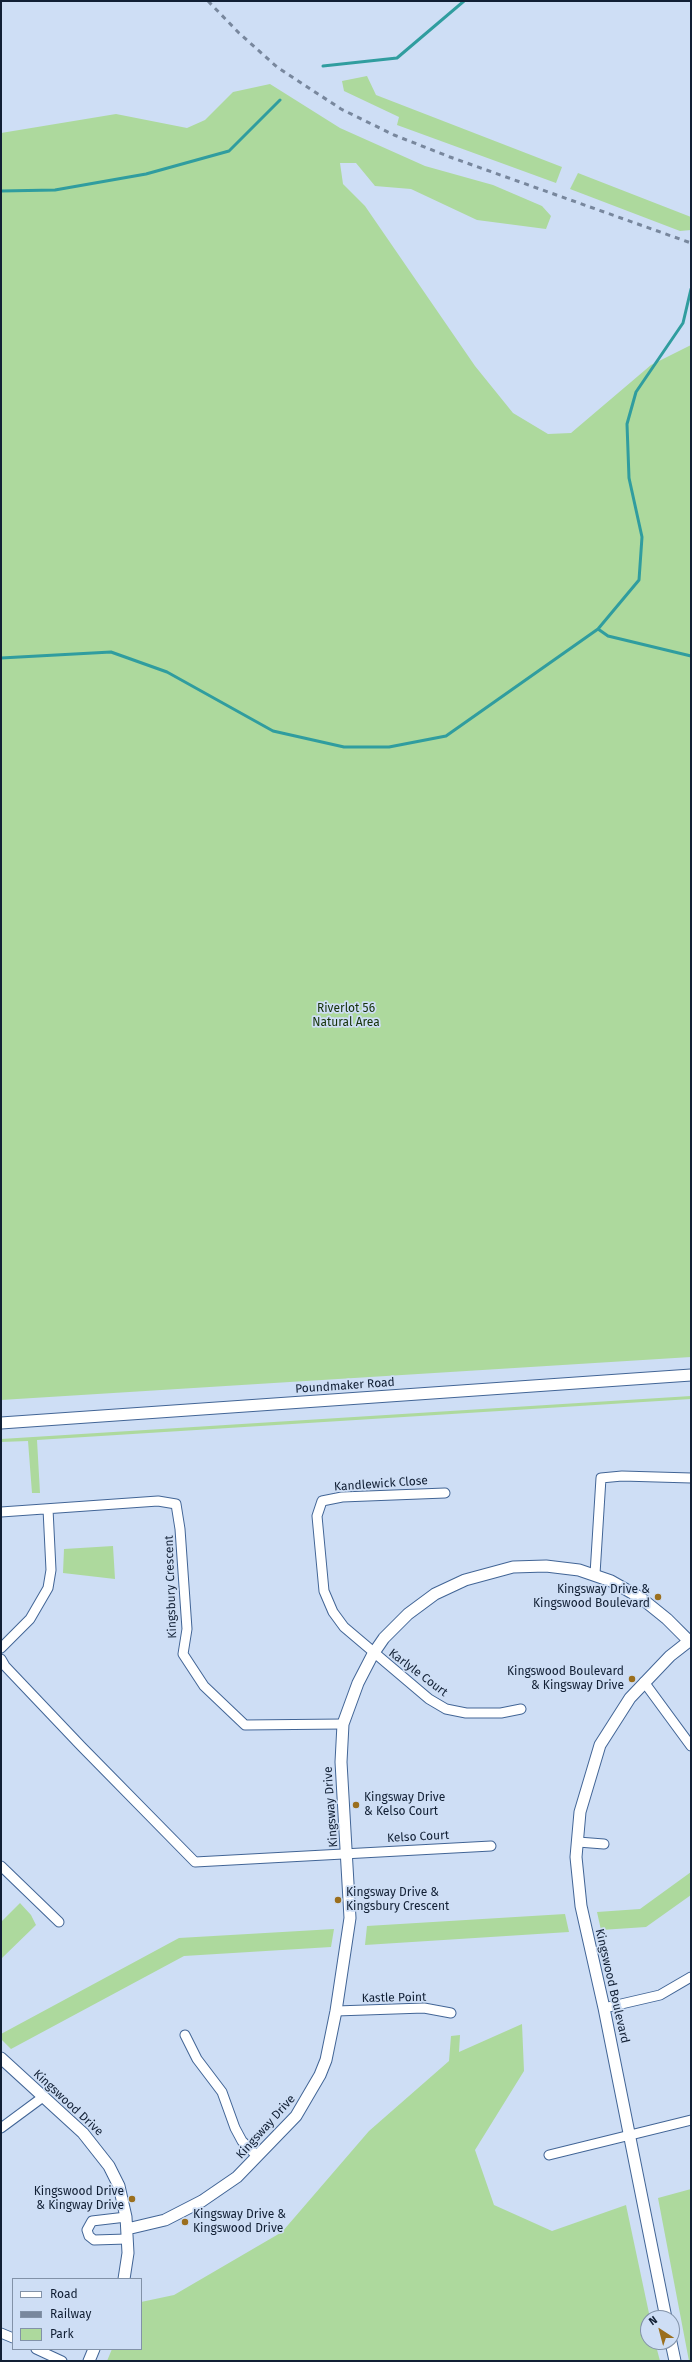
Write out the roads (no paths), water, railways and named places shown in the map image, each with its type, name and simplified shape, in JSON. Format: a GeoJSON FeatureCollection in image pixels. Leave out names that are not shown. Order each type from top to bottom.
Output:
{"type":"FeatureCollection","features":[{"type":"Feature","properties":{"kind":"street","name":"Poundmaker Road"},"geometry":{"type":"LineString","coordinates":[[1,1423],[691,1375]]}},
{"type":"Feature","properties":{"kind":"street"},"geometry":{"type":"LineString","coordinates":[[595,1574],[601,1478],[622,1476],[691,1478]]}},
{"type":"Feature","properties":{"kind":"street","name":"Kandlewick Close"},"geometry":{"type":"LineString","coordinates":[[373,1654],[339,1621],[324,1592],[317,1516],[322,1500],[342,1497],[445,1493]]}},
{"type":"Feature","properties":{"kind":"street","name":"Kingsbury Crescent"},"geometry":{"type":"LineString","coordinates":[[1,1512],[158,1501],[176,1504],[180,1529],[187,1629],[183,1654],[204,1686],[245,1725],[342,1724]]}},
{"type":"Feature","properties":{"kind":"street"},"geometry":{"type":"LineString","coordinates":[[1,1648],[30,1619],[48,1588],[51,1570],[48,1509]]}},
{"type":"Feature","properties":{"kind":"street","name":"Kingsway Drive"},"geometry":{"type":"LineString","coordinates":[[127,2234],[180,2213],[231,2181],[296,2116],[314,2090],[326,2060],[336,2011],[350,1918],[341,1762],[342,1724],[358,1683],[373,1654],[384,1638],[408,1614],[435,1594],[465,1580],[497,1570],[530,1566],[563,1567],[595,1574],[641,1598],[667,1619],[690,1641]]}},
{"type":"Feature","properties":{"kind":"street","name":"Kingswood Boulevard"},"geometry":{"type":"LineString","coordinates":[[664,2310],[604,2008],[578,1888],[576,1857],[580,1812],[600,1745],[615,1720],[644,1682],[690,1641]]}},
{"type":"Feature","properties":{"kind":"street","name":"Karlyle Court"},"geometry":{"type":"LineString","coordinates":[[373,1654],[429,1699],[446,1709],[466,1713],[501,1713],[521,1709]]}},
{"type":"Feature","properties":{"kind":"street"},"geometry":{"type":"LineString","coordinates":[[1,1659],[5,1666],[81,1746],[195,1862],[346,1853]]}},
{"type":"Feature","properties":{"kind":"street"},"geometry":{"type":"LineString","coordinates":[[644,1682],[691,1746]]}},
{"type":"Feature","properties":{"kind":"street"},"geometry":{"type":"LineString","coordinates":[[578,1842],[604,1844]]}},
{"type":"Feature","properties":{"kind":"street","name":"Kelso Court"},"geometry":{"type":"LineString","coordinates":[[346,1853],[491,1846]]}},
{"type":"Feature","properties":{"kind":"street"},"geometry":{"type":"LineString","coordinates":[[1,1866],[59,1922]]}},
{"type":"Feature","properties":{"kind":"street"},"geometry":{"type":"LineString","coordinates":[[604,2008],[660,1995],[691,1977]]}},
{"type":"Feature","properties":{"kind":"street","name":"Kastle Point"},"geometry":{"type":"LineString","coordinates":[[336,2011],[424,2008],[451,2013]]}},
{"type":"Feature","properties":{"kind":"street"},"geometry":{"type":"LineString","coordinates":[[185,2035],[197,2059],[222,2092],[235,2128],[242,2141],[257,2156]]}},
{"type":"Feature","properties":{"kind":"street","name":"Kingswood Drive"},"geometry":{"type":"LineString","coordinates":[[1,2058],[83,2133],[102,2154],[118,2186],[126,2217],[128,2253],[124,2278]]}},
{"type":"Feature","properties":{"kind":"street"},"geometry":{"type":"LineString","coordinates":[[1,2128],[44,2097]]}},
{"type":"Feature","properties":{"kind":"street"},"geometry":{"type":"LineString","coordinates":[[549,2155],[629,2134],[691,2120]]}},
{"type":"Feature","properties":{"kind":"street"},"geometry":{"type":"LineString","coordinates":[[126,2217],[92,2222],[87,2230],[89,2236],[94,2240],[127,2234]]}},
{"type":"Feature","properties":{"kind":"street"},"geometry":{"type":"LineString","coordinates":[[1,2333],[12,2338]]}},
{"type":"Feature","properties":{"kind":"street"},"geometry":{"type":"LineString","coordinates":[[38,2350],[62,2361]]}},
{"type":"Feature","properties":{"kind":"street"},"geometry":{"type":"LineString","coordinates":[[89,2361],[94,2350]]}},
{"type":"Feature","properties":{"kind":"street"},"geometry":{"type":"LineString","coordinates":[[673,2350],[675,2361]]}},
{"type":"Feature","properties":{"kind":"waterway"},"geometry":{"type":"LineString","coordinates":[[323,66],[397,58],[464,1]]}},
{"type":"Feature","properties":{"kind":"waterway"},"geometry":{"type":"LineString","coordinates":[[1,191],[55,190],[146,174],[229,151],[280,100]]}},
{"type":"Feature","properties":{"kind":"waterway"},"geometry":{"type":"LineString","coordinates":[[1,658],[111,652],[167,672],[273,731],[344,747],[389,747],[446,736],[598,629],[639,580],[642,537],[629,478],[627,424],[636,392],[683,323],[691,289]]}},
{"type":"Feature","properties":{"kind":"waterway"},"geometry":{"type":"LineString","coordinates":[[598,629],[608,636],[691,656]]}},
{"type":"Feature","properties":{"kind":"railway"},"geometry":{"type":"LineString","coordinates":[[208,1],[239,33],[277,67],[341,109],[394,135],[450,157],[691,243]]}},
{"type":"Feature","properties":{"kind":"place","name":"Kingsway Drive & Kingswood Boulevard"},"geometry":{"type":"Point","coordinates":[658,1597]}},
{"type":"Feature","properties":{"kind":"place","name":"Kingswood Boulevard & Kingsway Drive"},"geometry":{"type":"Point","coordinates":[632,1679]}},
{"type":"Feature","properties":{"kind":"place","name":"Kingsway Drive & Kelso Court"},"geometry":{"type":"Point","coordinates":[356,1805]}},
{"type":"Feature","properties":{"kind":"place","name":"Kingsway Drive & Kingsbury Crescent"},"geometry":{"type":"Point","coordinates":[338,1900]}},
{"type":"Feature","properties":{"kind":"place","name":"Kingswood Drive & Kingway Drive"},"geometry":{"type":"Point","coordinates":[132,2199]}},
{"type":"Feature","properties":{"kind":"place","name":"Kingsway Drive & Kingswood Drive"},"geometry":{"type":"Point","coordinates":[185,2222]}},
{"type":"Feature","properties":{"kind":"park label","name":"Riverlot 56 Natural Area"},"geometry":{"type":"Point","coordinates":[346,1016]}}]}
